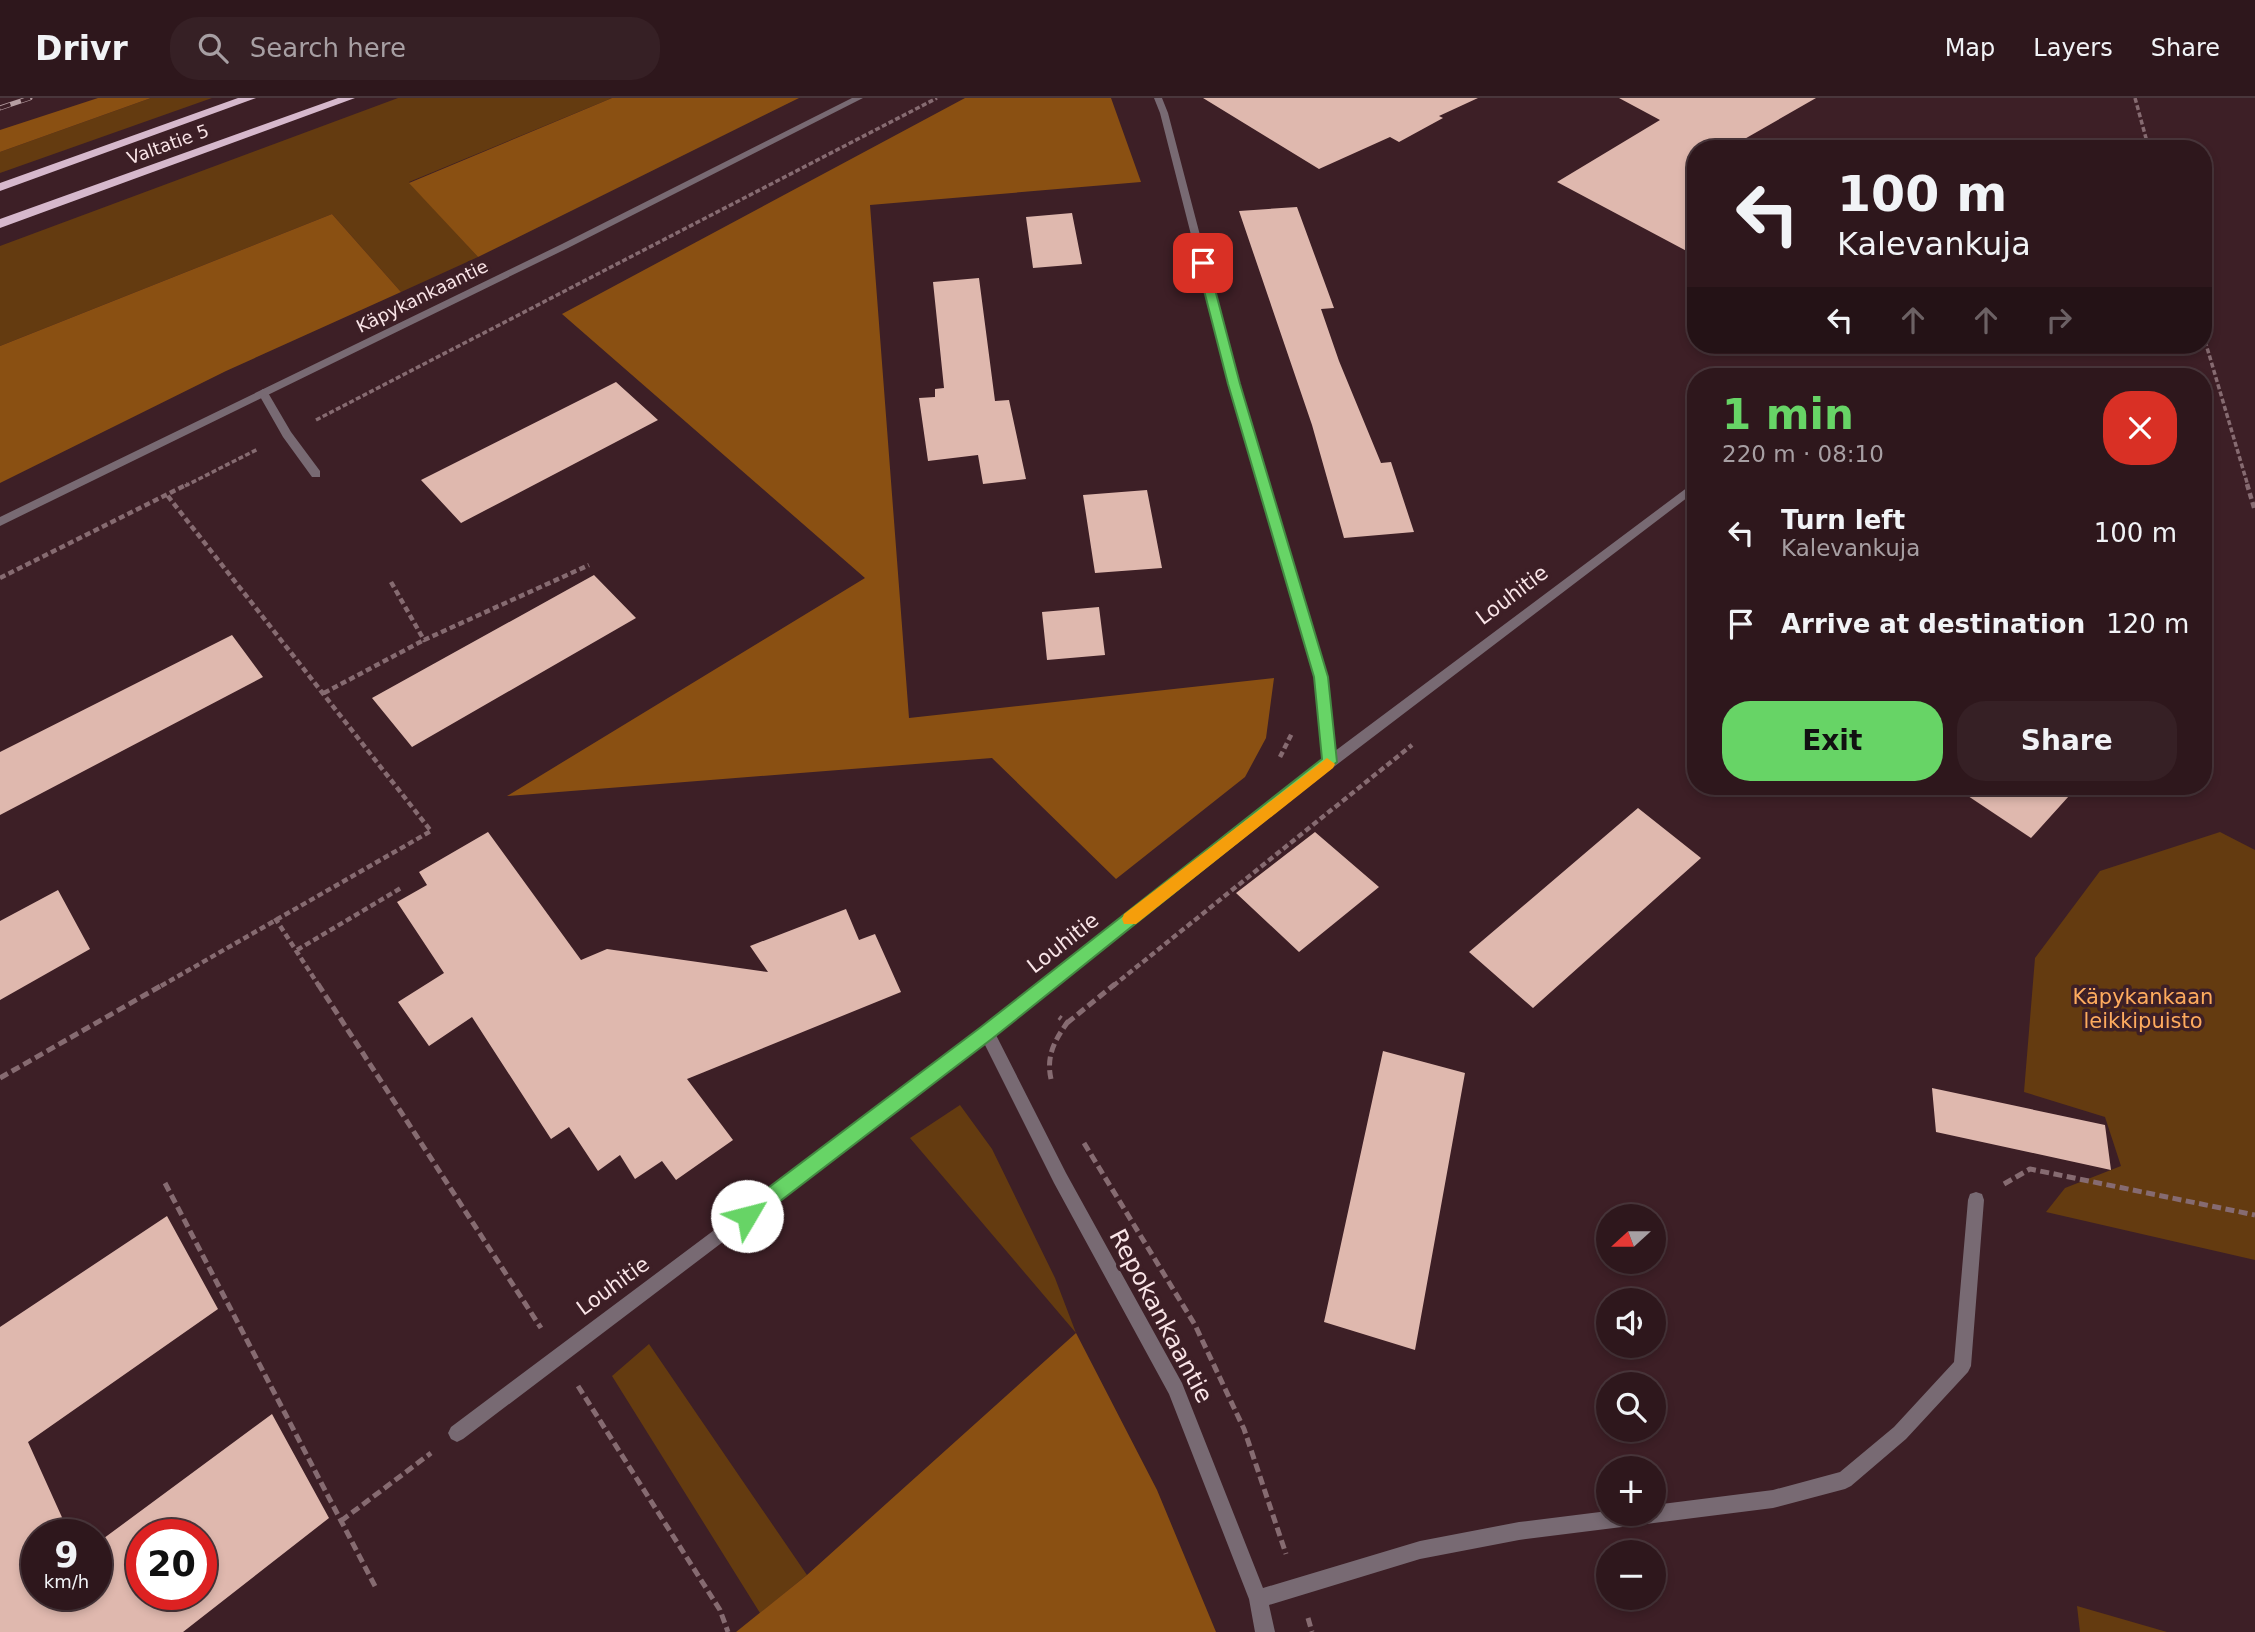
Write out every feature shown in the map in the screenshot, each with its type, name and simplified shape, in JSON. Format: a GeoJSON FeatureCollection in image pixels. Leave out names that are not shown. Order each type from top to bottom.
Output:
{"type":"FeatureCollection","features":[{"type":"Feature","properties":{"kind":"highway","name":"Valtatie 5"},"geometry":{"type":"LineString","coordinates":[[0,187],[250,98]]}},
{"type":"Feature","properties":{"kind":"highway","name":"Valtatie 5"},"geometry":{"type":"LineString","coordinates":[[0,224],[349,98]]}},
{"type":"Feature","properties":{"kind":"street","name":"Käpykankaantie"},"geometry":{"type":"LineString","coordinates":[[0,523],[565,246],[859,98]]}},
{"type":"Feature","properties":{"kind":"street"},"geometry":{"type":"LineString","coordinates":[[1158,98],[1234,384],[1321,677],[1330,762]]}},
{"type":"Feature","properties":{"kind":"street"},"geometry":{"type":"LineString","coordinates":[[263,393],[316,474]]}},
{"type":"Feature","properties":{"kind":"street","name":"Louhitie"},"geometry":{"type":"LineString","coordinates":[[457,1433],[558,1354],[987,1033],[1330,762],[1687,492]]}},
{"type":"Feature","properties":{"kind":"street","name":"Repokankaantie"},"geometry":{"type":"LineString","coordinates":[[987,1033],[1060,1178],[1176,1389],[1258,1599],[1265,1632]]}},
{"type":"Feature","properties":{"kind":"street"},"geometry":{"type":"LineString","coordinates":[[1258,1599],[1420,1550],[1519,1531],[1773,1499],[1845,1480],[1900,1433],[1962,1366],[1976,1200]]}},
{"type":"Feature","properties":{"kind":"path"},"geometry":{"type":"LineString","coordinates":[[0,578],[288,434],[937,98]]}},
{"type":"Feature","properties":{"kind":"path"},"geometry":{"type":"LineString","coordinates":[[2135,98],[2147,140]]}},
{"type":"Feature","properties":{"kind":"path"},"geometry":{"type":"LineString","coordinates":[[2209,354],[2255,511]]}},
{"type":"Feature","properties":{"kind":"path"},"geometry":{"type":"LineString","coordinates":[[0,1078],[431,831],[167,495]]}},
{"type":"Feature","properties":{"kind":"path"},"geometry":{"type":"LineString","coordinates":[[324,694],[424,640],[589,565]]}},
{"type":"Feature","properties":{"kind":"path"},"geometry":{"type":"LineString","coordinates":[[391,582],[424,640]]}},
{"type":"Feature","properties":{"kind":"path"},"geometry":{"type":"LineString","coordinates":[[1067,1023],[1419,739]]}},
{"type":"Feature","properties":{"kind":"path"},"geometry":{"type":"LineString","coordinates":[[297,950],[401,888]]}},
{"type":"Feature","properties":{"kind":"path"},"geometry":{"type":"LineString","coordinates":[[275,918],[558,1354],[720,1610],[728,1632]]}},
{"type":"Feature","properties":{"kind":"path"},"geometry":{"type":"LineString","coordinates":[[1976,1200],[2030,1169],[2255,1214]]}},
{"type":"Feature","properties":{"kind":"path"},"geometry":{"type":"LineString","coordinates":[[165,1183],[376,1588]]}},
{"type":"Feature","properties":{"kind":"path"},"geometry":{"type":"LineString","coordinates":[[341,1521],[457,1433]]}},
{"type":"Feature","properties":{"kind":"green space"},"geometry":{"type":"Polygon","coordinates":[[[151,98],[212,98],[0,173],[0,152],[151,98]]]}},
{"type":"Feature","properties":{"kind":"green space"},"geometry":{"type":"Polygon","coordinates":[[[398,98],[612,98],[409,182],[478,257],[401,292],[332,214],[0,346],[0,246],[398,98]]]}},
{"type":"Feature","properties":{"kind":"green space","name":"Käpykankaan leikkipuisto"},"geometry":{"type":"Polygon","coordinates":[[[2220,832],[2255,850],[2255,1260],[2046,1212],[2065,1188],[2121,1166],[2105,1117],[2024,1092],[2035,958],[2100,871],[2220,832]]]}},
{"type":"Feature","properties":{"kind":"green space"},"geometry":{"type":"Polygon","coordinates":[[[960,1105],[992,1149],[1055,1278],[1076,1333],[910,1138],[960,1105]]]}},
{"type":"Feature","properties":{"kind":"green space"},"geometry":{"type":"Polygon","coordinates":[[[649,1344],[807,1575],[760,1613],[612,1376],[649,1344]]]}},
{"type":"Feature","properties":{"kind":"green space"},"geometry":{"type":"Polygon","coordinates":[[[2077,1606],[2167,1632],[2080,1632],[2077,1606]]]}},
{"type":"Feature","properties":{"kind":"shaded area"},"geometry":{"type":"Polygon","coordinates":[[[98,98],[151,98],[0,152],[0,130],[98,98]]]}},
{"type":"Feature","properties":{"kind":"shaded area"},"geometry":{"type":"Polygon","coordinates":[[[612,98],[799,98],[478,257],[409,183],[612,98]]]}},
{"type":"Feature","properties":{"kind":"shaded area"},"geometry":{"type":"Polygon","coordinates":[[[965,98],[1111,98],[1141,182],[870,205],[909,718],[1274,678],[1266,738],[1245,777],[1116,879],[992,758],[507,796],[865,578],[562,314],[965,98]]]}},
{"type":"Feature","properties":{"kind":"shaded area"},"geometry":{"type":"Polygon","coordinates":[[[332,214],[401,292],[226,371],[0,483],[0,346],[332,214]]]}},
{"type":"Feature","properties":{"kind":"shaded area"},"geometry":{"type":"Polygon","coordinates":[[[1076,1333],[1157,1490],[1216,1632],[736,1632],[807,1575],[1076,1333]]]}},
{"type":"Feature","properties":{"kind":"building"},"geometry":{"type":"Polygon","coordinates":[[[1203,98],[1478,98],[1439,116],[1443,118],[1399,142],[1390,137],[1319,169],[1203,98]]]}},
{"type":"Feature","properties":{"kind":"building"},"geometry":{"type":"Polygon","coordinates":[[[1619,98],[1816,98],[1743,140],[1687,140],[1687,251],[1557,182],[1660,120],[1619,98]]]}},
{"type":"Feature","properties":{"kind":"building"},"geometry":{"type":"Polygon","coordinates":[[[1297,207],[1334,308],[1321,309],[1339,361],[1381,463],[1391,462],[1414,532],[1344,538],[1312,425],[1239,211],[1297,207]]]}},
{"type":"Feature","properties":{"kind":"building"},"geometry":{"type":"Polygon","coordinates":[[[1072,213],[1082,264],[1033,268],[1026,217],[1072,213]]]}},
{"type":"Feature","properties":{"kind":"building"},"geometry":{"type":"Polygon","coordinates":[[[979,278],[995,401],[1009,400],[1026,479],[983,484],[978,455],[928,461],[919,398],[935,397],[935,389],[944,388],[933,282],[979,278]]]}},
{"type":"Feature","properties":{"kind":"building"},"geometry":{"type":"Polygon","coordinates":[[[616,382],[658,420],[461,523],[421,480],[616,382]]]}},
{"type":"Feature","properties":{"kind":"building"},"geometry":{"type":"Polygon","coordinates":[[[1147,490],[1162,568],[1095,573],[1083,495],[1147,490]]]}},
{"type":"Feature","properties":{"kind":"building"},"geometry":{"type":"Polygon","coordinates":[[[594,575],[636,618],[412,747],[372,698],[594,575]]]}},
{"type":"Feature","properties":{"kind":"building"},"geometry":{"type":"Polygon","coordinates":[[[1099,607],[1105,655],[1047,660],[1042,612],[1099,607]]]}},
{"type":"Feature","properties":{"kind":"building"},"geometry":{"type":"Polygon","coordinates":[[[232,635],[263,677],[0,815],[0,752],[232,635]]]}},
{"type":"Feature","properties":{"kind":"building"},"geometry":{"type":"Polygon","coordinates":[[[1966,795],[2070,795],[2031,838],[1966,795]]]}},
{"type":"Feature","properties":{"kind":"building"},"geometry":{"type":"Polygon","coordinates":[[[1638,808],[1701,858],[1533,1008],[1469,952],[1638,808]]]}},
{"type":"Feature","properties":{"kind":"building"},"geometry":{"type":"Polygon","coordinates":[[[488,832],[581,960],[607,949],[768,972],[750,946],[846,909],[859,940],[875,934],[901,992],[687,1079],[733,1140],[676,1180],[662,1161],[635,1179],[620,1155],[598,1171],[569,1127],[551,1139],[472,1017],[429,1046],[398,1002],[444,973],[397,902],[427,885],[419,872],[488,832]]]}},
{"type":"Feature","properties":{"kind":"building"},"geometry":{"type":"Polygon","coordinates":[[[1315,832],[1379,887],[1299,952],[1236,893],[1315,832]]]}},
{"type":"Feature","properties":{"kind":"building"},"geometry":{"type":"Polygon","coordinates":[[[58,890],[90,949],[0,1000],[0,921],[58,890]]]}},
{"type":"Feature","properties":{"kind":"building"},"geometry":{"type":"Polygon","coordinates":[[[1383,1051],[1465,1073],[1415,1350],[1324,1322],[1383,1051]]]}},
{"type":"Feature","properties":{"kind":"building"},"geometry":{"type":"Polygon","coordinates":[[[1932,1088],[2105,1125],[2111,1170],[1936,1132],[1932,1088]]]}},
{"type":"Feature","properties":{"kind":"building"},"geometry":{"type":"Polygon","coordinates":[[[167,1216],[218,1309],[28,1442],[63,1519],[21,1519],[21,1610],[112,1610],[112,1532],[126,1522],[126,1610],[211,1610],[183,1632],[0,1632],[0,1327],[167,1216]]]}},
{"type":"Feature","properties":{"kind":"building"},"geometry":{"type":"Polygon","coordinates":[[[272,1414],[329,1518],[217,1605],[217,1519],[130,1519],[272,1414]]]}},
{"type":"Feature","properties":{"kind":"railway"},"geometry":{"type":"LineString","coordinates":[[0,108],[30,98]]}},
{"type":"Feature","properties":{"kind":"slow traffic"},"geometry":{"type":"LineString","coordinates":[[1130,919],[1327,764]]}},
{"type":"Feature","properties":{"kind":"route"},"geometry":{"type":"LineString","coordinates":[[747,1216],[987,1033],[1330,762],[1321,677],[1234,384],[1203,263]]}}]}
